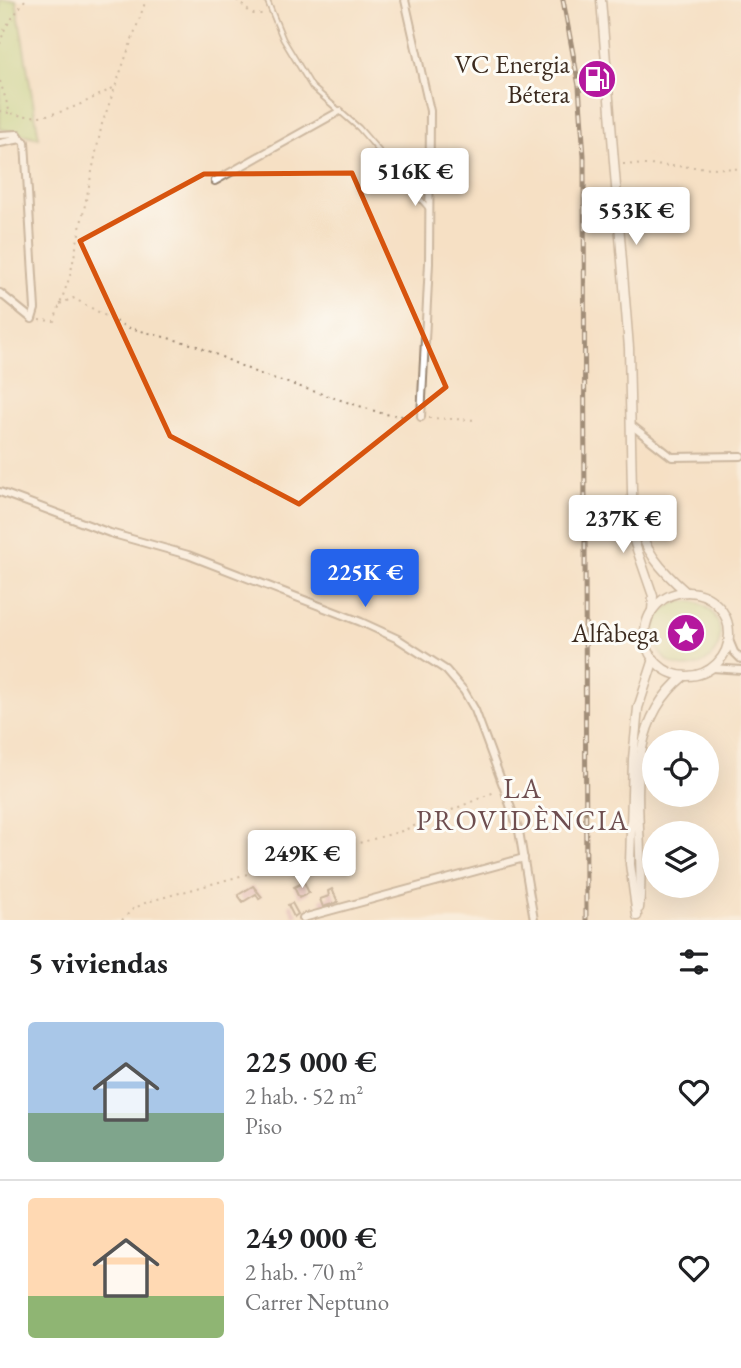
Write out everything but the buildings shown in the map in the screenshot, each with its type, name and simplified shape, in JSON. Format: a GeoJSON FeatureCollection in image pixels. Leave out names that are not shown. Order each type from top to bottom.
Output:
{"type":"FeatureCollection","features":[{"type":"Feature","properties":{"kind":"street"},"geometry":{"type":"LineString","coordinates":[[405,0],[430,111],[421,417]]}},
{"type":"Feature","properties":{"kind":"street"},"geometry":{"type":"LineString","coordinates":[[601,0],[629,348],[633,538],[653,596],[645,635],[654,659],[667,671],[694,676],[713,668],[741,670]]}},
{"type":"Feature","properties":{"kind":"street"},"geometry":{"type":"LineString","coordinates":[[215,181],[340,111]]}},
{"type":"Feature","properties":{"kind":"street"},"geometry":{"type":"LineString","coordinates":[[0,135],[18,134],[25,142],[36,309],[32,319],[0,293]]}},
{"type":"Feature","properties":{"kind":"street"},"geometry":{"type":"LineString","coordinates":[[0,143],[22,139]]}},
{"type":"Feature","properties":{"kind":"street"},"geometry":{"type":"LineString","coordinates":[[631,425],[672,457],[741,456]]}},
{"type":"Feature","properties":{"kind":"street"},"geometry":{"type":"LineString","coordinates":[[0,492],[110,533],[188,555],[361,622],[424,654],[446,670],[464,691],[475,710],[504,788],[524,858],[534,920]]}},
{"type":"Feature","properties":{"kind":"street"},"geometry":{"type":"LineString","coordinates":[[632,496],[640,533],[652,559],[686,592]]}},
{"type":"Feature","properties":{"kind":"street"},"geometry":{"type":"LineString","coordinates":[[652,611],[667,597],[686,592],[706,597],[722,610],[729,629],[729,640],[724,655],[713,668]]}},
{"type":"Feature","properties":{"kind":"street"},"geometry":{"type":"LineString","coordinates":[[729,640],[734,652],[741,659]]}},
{"type":"Feature","properties":{"kind":"street"},"geometry":{"type":"LineString","coordinates":[[638,918],[631,864],[633,759],[638,708],[654,659]]}},
{"type":"Feature","properties":{"kind":"street"},"geometry":{"type":"LineString","coordinates":[[638,918],[640,758],[652,714],[670,687],[684,676]]}},
{"type":"Feature","properties":{"kind":"street"},"geometry":{"type":"LineString","coordinates":[[303,918],[524,858]]}},
{"type":"Feature","properties":{"kind":"lane"},"geometry":{"type":"LineString","coordinates":[[267,0],[283,39],[312,87],[359,128],[429,209]]}},
{"type":"Feature","properties":{"kind":"path"},"geometry":{"type":"LineString","coordinates":[[0,44],[5,28],[25,0]]}},
{"type":"Feature","properties":{"kind":"path"},"geometry":{"type":"LineString","coordinates":[[32,319],[54,321],[70,276],[102,124],[146,0]]}},
{"type":"Feature","properties":{"kind":"path"},"geometry":{"type":"LineString","coordinates":[[237,0],[252,14],[273,14]]}},
{"type":"Feature","properties":{"kind":"path"},"geometry":{"type":"LineString","coordinates":[[0,81],[10,113]]}},
{"type":"Feature","properties":{"kind":"path"},"geometry":{"type":"LineString","coordinates":[[0,111],[20,116],[64,113],[116,87]]}},
{"type":"Feature","properties":{"kind":"path"},"geometry":{"type":"LineString","coordinates":[[614,164],[741,169]]}},
{"type":"Feature","properties":{"kind":"path"},"geometry":{"type":"LineString","coordinates":[[60,304],[73,298],[125,327],[195,345],[257,373],[384,414],[477,420]]}},
{"type":"Feature","properties":{"kind":"path"},"geometry":{"type":"LineString","coordinates":[[122,920],[133,909],[147,902],[402,831],[504,788]]}},
{"type":"Feature","properties":{"kind":"highlighted area"},"geometry":{"type":"Polygon","coordinates":[[[352,173],[446,387],[299,504],[170,436],[80,241],[204,174],[352,173]]]}},
{"type":"Feature","properties":{"kind":"green space"},"geometry":{"type":"Polygon","coordinates":[[[0,0],[16,0],[39,138],[0,129],[0,0]]]}},
{"type":"Feature","properties":{"kind":"green space"},"geometry":{"type":"Polygon","coordinates":[[[680,601],[694,601],[706,606],[715,615],[720,634],[718,647],[711,658],[694,667],[680,667],[668,662],[659,653],[654,641],[654,627],[659,615],[668,606],[680,601]]]}},
{"type":"Feature","properties":{"kind":"railway"},"geometry":{"type":"LineString","coordinates":[[563,0],[579,86],[584,156],[586,920]]}},
{"type":"Feature","properties":{"kind":"place","name":"VC Energia Bétera"},"geometry":{"type":"Point","coordinates":[597,79]}},
{"type":"Feature","properties":{"kind":"place","name":"Alfàbega"},"geometry":{"type":"Point","coordinates":[686,633]}},
{"type":"Feature","properties":{"kind":"district","name":"LA PROVIDÈNCIA"},"geometry":{"type":"Point","coordinates":[523,804]}}]}
